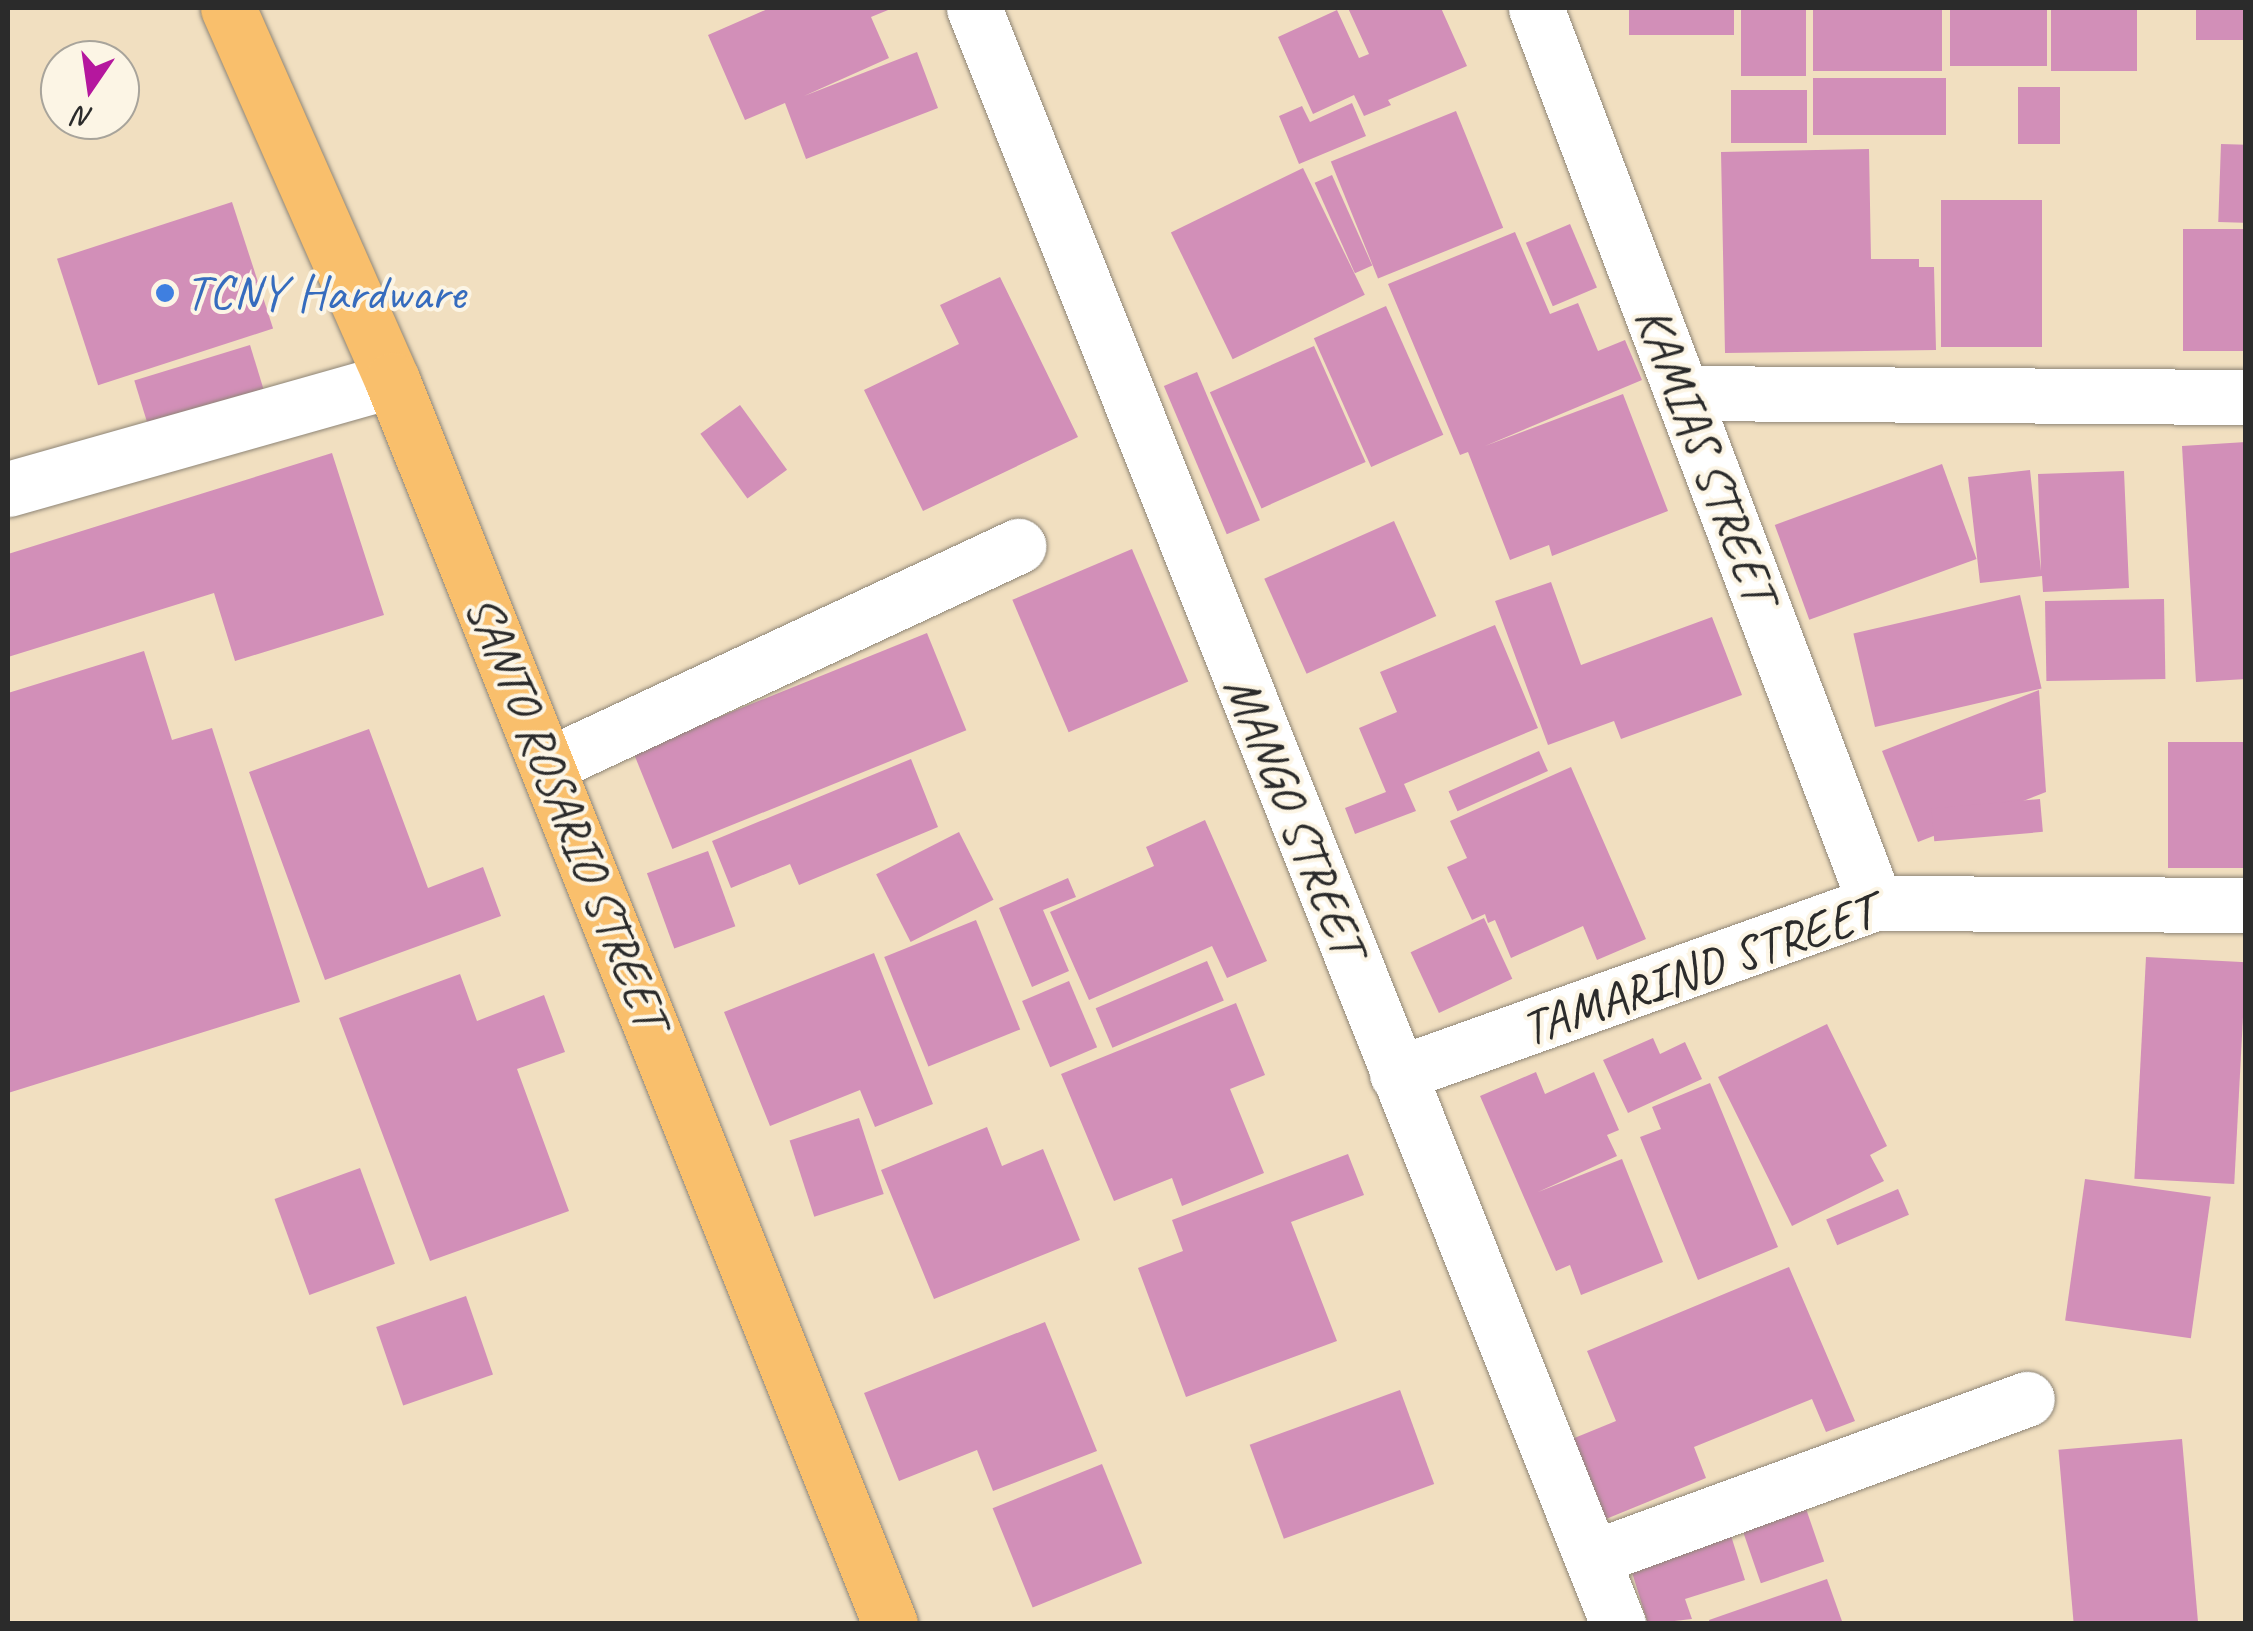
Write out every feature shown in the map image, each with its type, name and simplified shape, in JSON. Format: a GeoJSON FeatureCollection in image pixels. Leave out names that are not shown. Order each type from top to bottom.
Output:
{"type":"FeatureCollection","features":[{"type":"Feature","properties":{"kind":"main road","name":"SANTO ROSARIO STREET"},"geometry":{"type":"LineString","coordinates":[[228,8],[392,380],[890,1624]]}},
{"type":"Feature","properties":{"kind":"street","name":"MANGO STREET"},"geometry":{"type":"LineString","coordinates":[[974,8],[1618,1624]]}},
{"type":"Feature","properties":{"kind":"street","name":"KAMIAS STREET"},"geometry":{"type":"LineString","coordinates":[[1536,8],[1875,903]]}},
{"type":"Feature","properties":{"kind":"street"},"geometry":{"type":"LineString","coordinates":[[8,489],[392,380]]}},
{"type":"Feature","properties":{"kind":"street"},"geometry":{"type":"LineString","coordinates":[[1684,393],[2246,398]]}},
{"type":"Feature","properties":{"kind":"street"},"geometry":{"type":"LineString","coordinates":[[548,766],[1018,546]]}},
{"type":"Feature","properties":{"kind":"street","name":"TAMARIND STREET"},"geometry":{"type":"LineString","coordinates":[[1397,1074],[1875,903],[2246,905]]}},
{"type":"Feature","properties":{"kind":"street"},"geometry":{"type":"LineString","coordinates":[[1592,1558],[2027,1399]]}},
{"type":"Feature","properties":{"kind":"building"},"geometry":{"type":"Polygon","coordinates":[[[770,8],[893,8],[871,17],[889,58],[804,96],[917,52],[938,108],[806,159],[785,103],[745,120],[708,35],[770,8]]]}},
{"type":"Feature","properties":{"kind":"building"},"geometry":{"type":"Polygon","coordinates":[[[1348,8],[1441,8],[1467,66],[1388,100],[1391,105],[1364,116],[1354,95],[1313,114],[1278,37],[1337,10],[1359,58],[1369,54],[1348,8]]]}},
{"type":"Feature","properties":{"kind":"building"},"geometry":{"type":"Polygon","coordinates":[[[1629,8],[1734,8],[1734,35],[1629,35],[1629,8]]]}},
{"type":"Feature","properties":{"kind":"building"},"geometry":{"type":"Polygon","coordinates":[[[1741,8],[1806,8],[1806,76],[1741,76],[1741,8]]]}},
{"type":"Feature","properties":{"kind":"building"},"geometry":{"type":"Polygon","coordinates":[[[1813,8],[1942,8],[1942,71],[1813,71],[1813,8]]]}},
{"type":"Feature","properties":{"kind":"building"},"geometry":{"type":"Polygon","coordinates":[[[1950,8],[2047,8],[2047,66],[1950,66],[1950,8]]]}},
{"type":"Feature","properties":{"kind":"building"},"geometry":{"type":"Polygon","coordinates":[[[2051,8],[2137,8],[2137,71],[2051,71],[2051,8]]]}},
{"type":"Feature","properties":{"kind":"building"},"geometry":{"type":"Polygon","coordinates":[[[2196,8],[2246,8],[2246,40],[2196,40],[2196,8]]]}},
{"type":"Feature","properties":{"kind":"building"},"geometry":{"type":"Polygon","coordinates":[[[1813,78],[1946,78],[1946,135],[1813,135],[1813,78]]]}},
{"type":"Feature","properties":{"kind":"building"},"geometry":{"type":"Polygon","coordinates":[[[2018,87],[2060,87],[2060,144],[2018,144],[2018,87]]]}},
{"type":"Feature","properties":{"kind":"building"},"geometry":{"type":"Polygon","coordinates":[[[1731,90],[1807,90],[1807,143],[1731,143],[1731,90]]]}},
{"type":"Feature","properties":{"kind":"building"},"geometry":{"type":"Polygon","coordinates":[[[1352,103],[1366,136],[1299,164],[1279,116],[1302,106],[1310,122],[1352,103]]]}},
{"type":"Feature","properties":{"kind":"building"},"geometry":{"type":"Polygon","coordinates":[[[1456,111],[1503,228],[1378,278],[1331,162],[1456,111]]]}},
{"type":"Feature","properties":{"kind":"building"},"geometry":{"type":"Polygon","coordinates":[[[2221,144],[2246,145],[2243,223],[2218,222],[2221,144]]]}},
{"type":"Feature","properties":{"kind":"building"},"geometry":{"type":"Polygon","coordinates":[[[1869,149],[1871,259],[1919,259],[1919,267],[1934,267],[1936,350],[1725,353],[1721,152],[1869,149]]]}},
{"type":"Feature","properties":{"kind":"building"},"geometry":{"type":"Polygon","coordinates":[[[1303,168],[1365,295],[1233,359],[1171,232],[1303,168]]]}},
{"type":"Feature","properties":{"kind":"building"},"geometry":{"type":"Polygon","coordinates":[[[1332,175],[1372,265],[1355,273],[1315,183],[1332,175]]]}},
{"type":"Feature","properties":{"kind":"building"},"geometry":{"type":"Polygon","coordinates":[[[1941,200],[2042,200],[2042,347],[1941,347],[1941,200]]]}},
{"type":"Feature","properties":{"kind":"building","name":"TCNY Hardware"},"geometry":{"type":"Polygon","coordinates":[[[232,202],[273,328],[98,385],[57,259],[232,202]]]}},
{"type":"Feature","properties":{"kind":"building"},"geometry":{"type":"Polygon","coordinates":[[[1570,224],[1597,288],[1553,306],[1526,243],[1570,224]]]}},
{"type":"Feature","properties":{"kind":"building"},"geometry":{"type":"Polygon","coordinates":[[[2183,229],[2246,229],[2246,351],[2183,351],[2183,229]]]}},
{"type":"Feature","properties":{"kind":"building"},"geometry":{"type":"Polygon","coordinates":[[[1515,232],[1550,314],[1578,303],[1598,351],[1625,340],[1642,380],[1485,446],[1623,394],[1668,511],[1552,556],[1549,545],[1510,560],[1468,452],[1460,455],[1388,284],[1515,232]]]}},
{"type":"Feature","properties":{"kind":"building"},"geometry":{"type":"Polygon","coordinates":[[[1000,277],[1078,437],[923,511],[864,390],[959,344],[940,305],[1000,277]]]}},
{"type":"Feature","properties":{"kind":"building"},"geometry":{"type":"Polygon","coordinates":[[[1386,306],[1443,435],[1371,467],[1314,338],[1386,306]]]}},
{"type":"Feature","properties":{"kind":"building"},"geometry":{"type":"Polygon","coordinates":[[[250,345],[268,405],[153,441],[134,380],[250,345]]]}},
{"type":"Feature","properties":{"kind":"building"},"geometry":{"type":"Polygon","coordinates":[[[1314,346],[1366,462],[1262,508],[1210,392],[1314,346]]]}},
{"type":"Feature","properties":{"kind":"building"},"geometry":{"type":"Polygon","coordinates":[[[1197,372],[1260,520],[1227,534],[1164,386],[1197,372]]]}},
{"type":"Feature","properties":{"kind":"building"},"geometry":{"type":"Polygon","coordinates":[[[740,405],[787,470],[747,499],[700,434],[740,405]]]}},
{"type":"Feature","properties":{"kind":"building"},"geometry":{"type":"Polygon","coordinates":[[[2246,442],[2246,679],[2196,682],[2182,446],[2246,442]]]}},
{"type":"Feature","properties":{"kind":"building"},"geometry":{"type":"Polygon","coordinates":[[[332,453],[384,615],[235,661],[214,593],[8,657],[8,554],[332,453]]]}},
{"type":"Feature","properties":{"kind":"building"},"geometry":{"type":"Polygon","coordinates":[[[1942,464],[1977,559],[1809,620],[1775,525],[1942,464]]]}},
{"type":"Feature","properties":{"kind":"building"},"geometry":{"type":"Polygon","coordinates":[[[2030,470],[2041,571],[2038,474],[2124,471],[2129,588],[2043,592],[2042,576],[1980,583],[1968,477],[2030,470]]]}},
{"type":"Feature","properties":{"kind":"building"},"geometry":{"type":"Polygon","coordinates":[[[1394,521],[1436,616],[1307,674],[1264,579],[1394,521]]]}},
{"type":"Feature","properties":{"kind":"building"},"geometry":{"type":"Polygon","coordinates":[[[1132,549],[1188,682],[1069,732],[1012,600],[1132,549]]]}},
{"type":"Feature","properties":{"kind":"building"},"geometry":{"type":"Polygon","coordinates":[[[1551,582],[1581,665],[1712,617],[1742,695],[1621,739],[1614,721],[1548,745],[1495,601],[1551,582]]]}},
{"type":"Feature","properties":{"kind":"building"},"geometry":{"type":"Polygon","coordinates":[[[2020,595],[2042,689],[1875,727],[1853,633],[2020,595]]]}},
{"type":"Feature","properties":{"kind":"building"},"geometry":{"type":"Polygon","coordinates":[[[2164,599],[2165,679],[2046,681],[2045,601],[2164,599]]]}},
{"type":"Feature","properties":{"kind":"building"},"geometry":{"type":"Polygon","coordinates":[[[1495,625],[1538,728],[1404,784],[1416,811],[1355,834],[1345,808],[1386,792],[1359,728],[1397,712],[1380,672],[1495,625]]]}},
{"type":"Feature","properties":{"kind":"building"},"geometry":{"type":"Polygon","coordinates":[[[927,633],[966,730],[672,849],[633,752],[927,633]]]}},
{"type":"Feature","properties":{"kind":"building"},"geometry":{"type":"Polygon","coordinates":[[[144,651],[172,740],[212,728],[300,1002],[8,1093],[8,693],[144,651]]]}},
{"type":"Feature","properties":{"kind":"building"},"geometry":{"type":"Polygon","coordinates":[[[2039,690],[2046,792],[1918,842],[1882,751],[2039,690]]]}},
{"type":"Feature","properties":{"kind":"building"},"geometry":{"type":"Polygon","coordinates":[[[369,729],[428,888],[483,867],[501,916],[325,980],[249,772],[369,729]]]}},
{"type":"Feature","properties":{"kind":"building"},"geometry":{"type":"Polygon","coordinates":[[[2168,742],[2246,742],[2246,868],[2168,868],[2168,742]]]}},
{"type":"Feature","properties":{"kind":"building"},"geometry":{"type":"Polygon","coordinates":[[[1539,751],[1548,771],[1458,811],[1449,791],[1539,751]]]}},
{"type":"Feature","properties":{"kind":"building"},"geometry":{"type":"Polygon","coordinates":[[[911,759],[938,827],[799,885],[790,864],[731,888],[712,841],[911,759]]]}},
{"type":"Feature","properties":{"kind":"building"},"geometry":{"type":"Polygon","coordinates":[[[1571,767],[1646,939],[1597,960],[1583,926],[1511,958],[1495,920],[1488,923],[1485,914],[1472,920],[1447,867],[1467,858],[1450,821],[1571,767]]]}},
{"type":"Feature","properties":{"kind":"building"},"geometry":{"type":"Polygon","coordinates":[[[2040,799],[2043,832],[1934,841],[1931,808],[2040,799]]]}},
{"type":"Feature","properties":{"kind":"building"},"geometry":{"type":"Polygon","coordinates":[[[1205,820],[1267,961],[1227,978],[1212,946],[1089,1000],[1050,912],[1154,866],[1146,847],[1205,820]]]}},
{"type":"Feature","properties":{"kind":"building"},"geometry":{"type":"Polygon","coordinates":[[[959,832],[994,900],[911,942],[876,874],[959,832]]]}},
{"type":"Feature","properties":{"kind":"building"},"geometry":{"type":"Polygon","coordinates":[[[708,851],[735,926],[674,948],[647,873],[708,851]]]}},
{"type":"Feature","properties":{"kind":"building"},"geometry":{"type":"Polygon","coordinates":[[[1068,878],[1076,897],[1043,910],[1069,971],[1032,987],[999,908],[1068,878]]]}},
{"type":"Feature","properties":{"kind":"building"},"geometry":{"type":"Polygon","coordinates":[[[1484,918],[1512,979],[1439,1013],[1411,952],[1484,918]]]}},
{"type":"Feature","properties":{"kind":"building"},"geometry":{"type":"Polygon","coordinates":[[[976,920],[1020,1029],[928,1066],[884,957],[976,920]]]}},
{"type":"Feature","properties":{"kind":"building"},"geometry":{"type":"Polygon","coordinates":[[[874,953],[933,1104],[875,1127],[860,1090],[770,1126],[724,1012],[874,953]]]}},
{"type":"Feature","properties":{"kind":"building"},"geometry":{"type":"Polygon","coordinates":[[[2146,957],[2246,962],[2234,1184],[2134,1179],[2146,957]]]}},
{"type":"Feature","properties":{"kind":"building"},"geometry":{"type":"Polygon","coordinates":[[[1207,961],[1224,1001],[1112,1048],[1096,1008],[1207,961]]]}},
{"type":"Feature","properties":{"kind":"building"},"geometry":{"type":"Polygon","coordinates":[[[460,974],[477,1021],[544,995],[565,1052],[517,1069],[569,1211],[430,1261],[339,1018],[460,974]]]}},
{"type":"Feature","properties":{"kind":"building"},"geometry":{"type":"Polygon","coordinates":[[[1069,981],[1097,1047],[1050,1067],[1022,1001],[1069,981]]]}},
{"type":"Feature","properties":{"kind":"building"},"geometry":{"type":"Polygon","coordinates":[[[1236,1003],[1265,1075],[1230,1089],[1264,1173],[1182,1206],[1172,1178],[1114,1201],[1061,1074],[1236,1003]]]}},
{"type":"Feature","properties":{"kind":"building"},"geometry":{"type":"Polygon","coordinates":[[[1827,1024],[1887,1146],[1870,1155],[1884,1181],[1792,1226],[1718,1077],[1827,1024]]]}},
{"type":"Feature","properties":{"kind":"building"},"geometry":{"type":"Polygon","coordinates":[[[1653,1038],[1660,1054],[1685,1042],[1702,1079],[1628,1113],[1603,1060],[1653,1038]]]}},
{"type":"Feature","properties":{"kind":"building"},"geometry":{"type":"Polygon","coordinates":[[[1536,1072],[1545,1094],[1594,1072],[1619,1130],[1607,1135],[1617,1156],[1538,1192],[1622,1159],[1663,1262],[1581,1295],[1570,1265],[1556,1271],[1480,1096],[1536,1072]]]}},
{"type":"Feature","properties":{"kind":"building"},"geometry":{"type":"Polygon","coordinates":[[[1710,1083],[1778,1247],[1698,1280],[1640,1137],[1661,1129],[1652,1107],[1710,1083]]]}},
{"type":"Feature","properties":{"kind":"building"},"geometry":{"type":"Polygon","coordinates":[[[859,1118],[884,1194],[814,1217],[790,1141],[859,1118]]]}},
{"type":"Feature","properties":{"kind":"building"},"geometry":{"type":"Polygon","coordinates":[[[987,1127],[1002,1166],[1043,1149],[1080,1240],[934,1299],[881,1170],[987,1127]]]}},
{"type":"Feature","properties":{"kind":"building"},"geometry":{"type":"Polygon","coordinates":[[[1348,1154],[1364,1195],[1291,1222],[1337,1341],[1186,1397],[1138,1268],[1183,1251],[1172,1220],[1348,1154]]]}},
{"type":"Feature","properties":{"kind":"building"},"geometry":{"type":"Polygon","coordinates":[[[360,1168],[395,1264],[309,1295],[274,1199],[360,1168]]]}},
{"type":"Feature","properties":{"kind":"building"},"geometry":{"type":"Polygon","coordinates":[[[2085,1179],[2211,1197],[2191,1338],[2065,1321],[2085,1179]]]}},
{"type":"Feature","properties":{"kind":"building"},"geometry":{"type":"Polygon","coordinates":[[[1898,1189],[1909,1215],[1837,1245],[1826,1219],[1898,1189]]]}},
{"type":"Feature","properties":{"kind":"building"},"geometry":{"type":"Polygon","coordinates":[[[1789,1267],[1855,1421],[1826,1432],[1812,1399],[1694,1447],[1706,1478],[1606,1519],[1572,1439],[1616,1421],[1587,1351],[1789,1267]]]}},
{"type":"Feature","properties":{"kind":"building"},"geometry":{"type":"Polygon","coordinates":[[[466,1296],[493,1374],[403,1405],[376,1327],[466,1296]]]}},
{"type":"Feature","properties":{"kind":"building"},"geometry":{"type":"Polygon","coordinates":[[[1045,1322],[1097,1451],[993,1491],[977,1450],[899,1481],[864,1393],[1045,1322]]]}},
{"type":"Feature","properties":{"kind":"building"},"geometry":{"type":"Polygon","coordinates":[[[1400,1390],[1434,1484],[1284,1539],[1250,1445],[1400,1390]]]}},
{"type":"Feature","properties":{"kind":"building"},"geometry":{"type":"Polygon","coordinates":[[[2182,1439],[2198,1624],[2074,1624],[2058,1450],[2182,1439]]]}},
{"type":"Feature","properties":{"kind":"building"},"geometry":{"type":"Polygon","coordinates":[[[1102,1464],[1142,1563],[1033,1607],[993,1508],[1102,1464]]]}},
{"type":"Feature","properties":{"kind":"building"},"geometry":{"type":"Polygon","coordinates":[[[1803,1500],[1824,1561],[1761,1583],[1740,1522],[1803,1500]]]}},
{"type":"Feature","properties":{"kind":"building"},"geometry":{"type":"Polygon","coordinates":[[[1727,1523],[1745,1580],[1685,1599],[1692,1619],[1648,1624],[1626,1553],[1727,1523]]]}},
{"type":"Feature","properties":{"kind":"building"},"geometry":{"type":"Polygon","coordinates":[[[1827,1579],[1843,1624],[1710,1624],[1709,1620],[1827,1579]]]}},
{"type":"Feature","properties":{"kind":"place","name":"TCNY Hardware"},"geometry":{"type":"Point","coordinates":[165,293]}}]}
